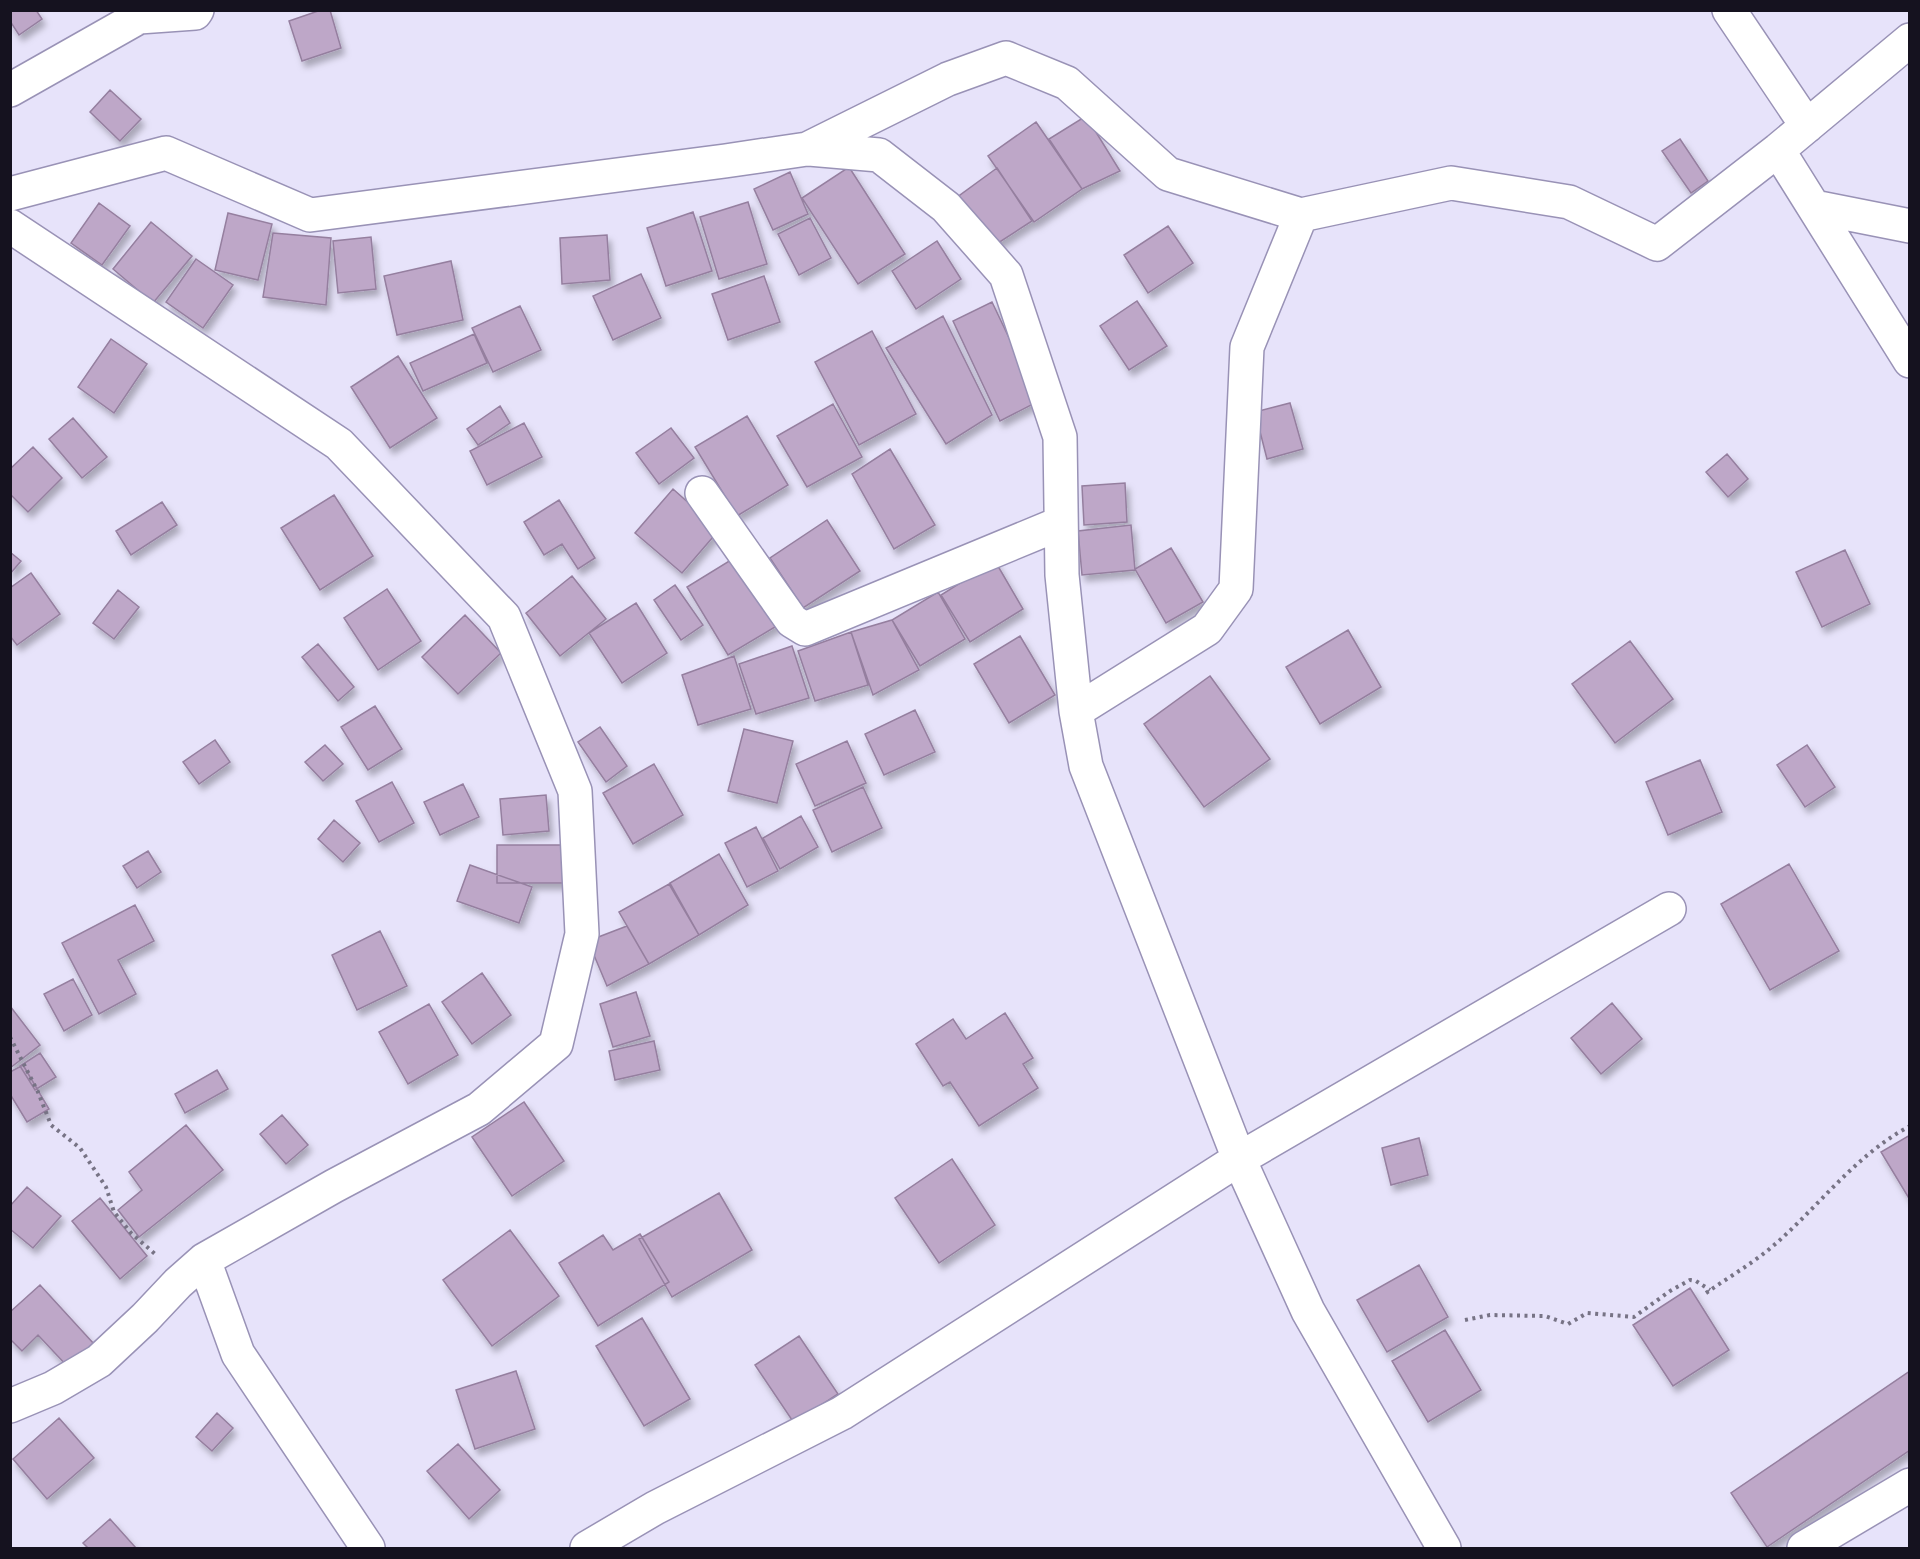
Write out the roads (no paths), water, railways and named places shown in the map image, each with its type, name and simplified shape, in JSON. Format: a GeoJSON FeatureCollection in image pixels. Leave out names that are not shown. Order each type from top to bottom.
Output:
{"type":"FeatureCollection","features":[{"type":"Feature","properties":{"kind":"street"},"geometry":{"type":"LineString","coordinates":[[10,90],[139,17],[195,13],[197,10]]}},
{"type":"Feature","properties":{"kind":"street"},"geometry":{"type":"LineString","coordinates":[[1729,10],[1807,126]]}},
{"type":"Feature","properties":{"kind":"street"},"geometry":{"type":"LineString","coordinates":[[807,149],[948,79],[1006,58],[1067,84],[1167,174],[1301,215],[1451,183],[1569,202],[1657,244],[1778,150],[1910,40]]}},
{"type":"Feature","properties":{"kind":"street"},"geometry":{"type":"LineString","coordinates":[[10,194],[166,153],[310,215],[807,149],[879,155],[946,207],[1006,275],[1060,437],[1062,575],[1076,711],[1086,766],[1239,1159],[1308,1311],[1444,1548]]}},
{"type":"Feature","properties":{"kind":"street"},"geometry":{"type":"LineString","coordinates":[[1778,150],[1910,362]]}},
{"type":"Feature","properties":{"kind":"street"},"geometry":{"type":"LineString","coordinates":[[1814,207],[1910,226]]}},
{"type":"Feature","properties":{"kind":"street"},"geometry":{"type":"LineString","coordinates":[[1076,711],[1207,629],[1236,588],[1247,347],[1301,215]]}},
{"type":"Feature","properties":{"kind":"street"},"geometry":{"type":"LineString","coordinates":[[10,226],[339,444],[504,617],[575,791],[582,934],[556,1044],[479,1108],[334,1186],[204,1260],[99,1361],[53,1388],[10,1406]]}},
{"type":"Feature","properties":{"kind":"street"},"geometry":{"type":"LineString","coordinates":[[702,493],[792,621],[806,629],[1061,523]]}},
{"type":"Feature","properties":{"kind":"street"},"geometry":{"type":"LineString","coordinates":[[587,1548],[655,1508],[842,1413],[1239,1159],[1668,909]]}},
{"type":"Feature","properties":{"kind":"street"},"geometry":{"type":"LineString","coordinates":[[204,1260],[238,1354],[368,1548]]}},
{"type":"Feature","properties":{"kind":"street"},"geometry":{"type":"LineString","coordinates":[[1804,1548],[1910,1485]]}}]}
